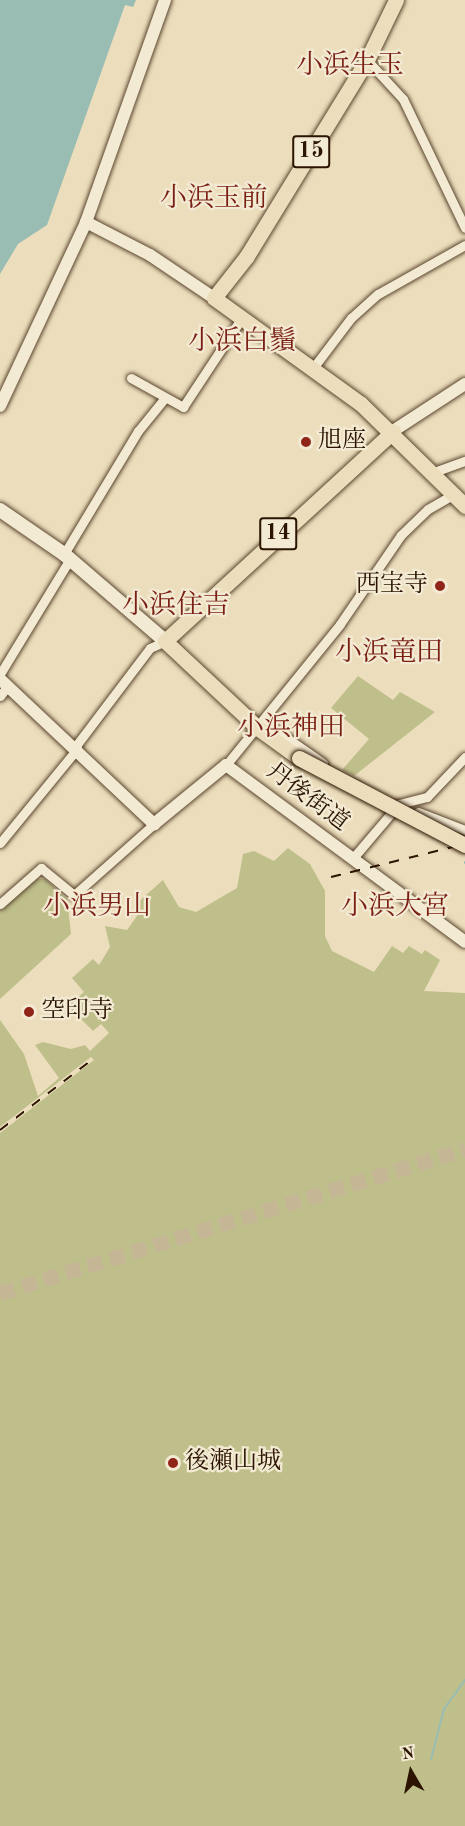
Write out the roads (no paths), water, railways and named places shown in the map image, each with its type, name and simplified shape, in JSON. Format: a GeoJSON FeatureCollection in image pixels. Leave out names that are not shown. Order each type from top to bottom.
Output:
{"type":"FeatureCollection","features":[{"type":"Feature","properties":{"kind":"main road","name":"15"},"geometry":{"type":"LineString","coordinates":[[214,298],[247,256],[368,60],[396,0]]}},
{"type":"Feature","properties":{"kind":"main road"},"geometry":{"type":"LineString","coordinates":[[214,298],[313,368],[393,431],[465,506]]}},
{"type":"Feature","properties":{"kind":"main road","name":"14"},"geometry":{"type":"LineString","coordinates":[[165,641],[393,431]]}},
{"type":"Feature","properties":{"kind":"main road"},"geometry":{"type":"LineString","coordinates":[[0,510],[67,556],[299,758],[465,845]]}},
{"type":"Feature","properties":{"kind":"street"},"geometry":{"type":"LineString","coordinates":[[0,406],[86,222],[165,0]]}},
{"type":"Feature","properties":{"kind":"street"},"geometry":{"type":"LineString","coordinates":[[368,60],[403,99],[465,228]]}},
{"type":"Feature","properties":{"kind":"street"},"geometry":{"type":"LineString","coordinates":[[86,222],[150,255],[214,298]]}},
{"type":"Feature","properties":{"kind":"street"},"geometry":{"type":"LineString","coordinates":[[313,368],[351,318],[378,294],[465,245]]}},
{"type":"Feature","properties":{"kind":"street"},"geometry":{"type":"LineString","coordinates":[[131,378],[164,399],[183,407],[242,319]]}},
{"type":"Feature","properties":{"kind":"street"},"geometry":{"type":"LineString","coordinates":[[393,431],[465,384]]}},
{"type":"Feature","properties":{"kind":"street"},"geometry":{"type":"LineString","coordinates":[[0,674],[138,431],[164,399]]}},
{"type":"Feature","properties":{"kind":"street"},"geometry":{"type":"LineString","coordinates":[[434,472],[465,461]]}},
{"type":"Feature","properties":{"kind":"street"},"geometry":{"type":"LineString","coordinates":[[0,904],[41,868],[74,895],[154,824],[226,765],[262,726],[401,535],[428,509],[454,494]]}},
{"type":"Feature","properties":{"kind":"street"},"geometry":{"type":"LineString","coordinates":[[0,843],[76,748],[150,648],[165,641]]}},
{"type":"Feature","properties":{"kind":"street"},"geometry":{"type":"LineString","coordinates":[[2,688],[76,748],[154,824]]}},
{"type":"Feature","properties":{"kind":"street"},"geometry":{"type":"LineString","coordinates":[[262,726],[399,804],[465,830]]}},
{"type":"Feature","properties":{"kind":"street"},"geometry":{"type":"LineString","coordinates":[[353,858],[399,804],[427,797],[465,757]]}},
{"type":"Feature","properties":{"kind":"street","name":"丹後街道"},"geometry":{"type":"LineString","coordinates":[[226,765],[465,942]]}},
{"type":"Feature","properties":{"kind":"water"},"geometry":{"type":"Polygon","coordinates":[[[0,0],[136,0],[133,7],[125,5],[47,225],[18,244],[0,274],[0,0]]]}},
{"type":"Feature","properties":{"kind":"waterway"},"geometry":{"type":"LineString","coordinates":[[431,1759],[444,1709],[465,1680]]}},
{"type":"Feature","properties":{"kind":"tunnel"},"geometry":{"type":"LineString","coordinates":[[0,1293],[465,1149]]}},
{"type":"Feature","properties":{"kind":"railway"},"geometry":{"type":"LineString","coordinates":[[331,877],[465,844]]}},
{"type":"Feature","properties":{"kind":"railway"},"geometry":{"type":"LineString","coordinates":[[0,1130],[93,1059]]}},
{"type":"Feature","properties":{"kind":"place","name":"旭座"},"geometry":{"type":"Point","coordinates":[306,442]}},
{"type":"Feature","properties":{"kind":"place","name":"西宝寺"},"geometry":{"type":"Point","coordinates":[440,586]}},
{"type":"Feature","properties":{"kind":"place","name":"空印寺"},"geometry":{"type":"Point","coordinates":[29,1012]}},
{"type":"Feature","properties":{"kind":"place","name":"後瀬山城"},"geometry":{"type":"Point","coordinates":[173,1463]}},
{"type":"Feature","properties":{"kind":"district","name":"小浜生玉"},"geometry":{"type":"Point","coordinates":[350,66]}},
{"type":"Feature","properties":{"kind":"district","name":"小浜玉前"},"geometry":{"type":"Point","coordinates":[214,199]}},
{"type":"Feature","properties":{"kind":"district","name":"小浜白鬚"},"geometry":{"type":"Point","coordinates":[242,342]}},
{"type":"Feature","properties":{"kind":"district","name":"小浜住吉"},"geometry":{"type":"Point","coordinates":[176,606]}},
{"type":"Feature","properties":{"kind":"district","name":"小浜竜田"},"geometry":{"type":"Point","coordinates":[389,653]}},
{"type":"Feature","properties":{"kind":"district","name":"小浜神田"},"geometry":{"type":"Point","coordinates":[291,728]}},
{"type":"Feature","properties":{"kind":"district","name":"小浜男山"},"geometry":{"type":"Point","coordinates":[97,907]}},
{"type":"Feature","properties":{"kind":"district","name":"小浜大宮"},"geometry":{"type":"Point","coordinates":[395,907]}}]}
